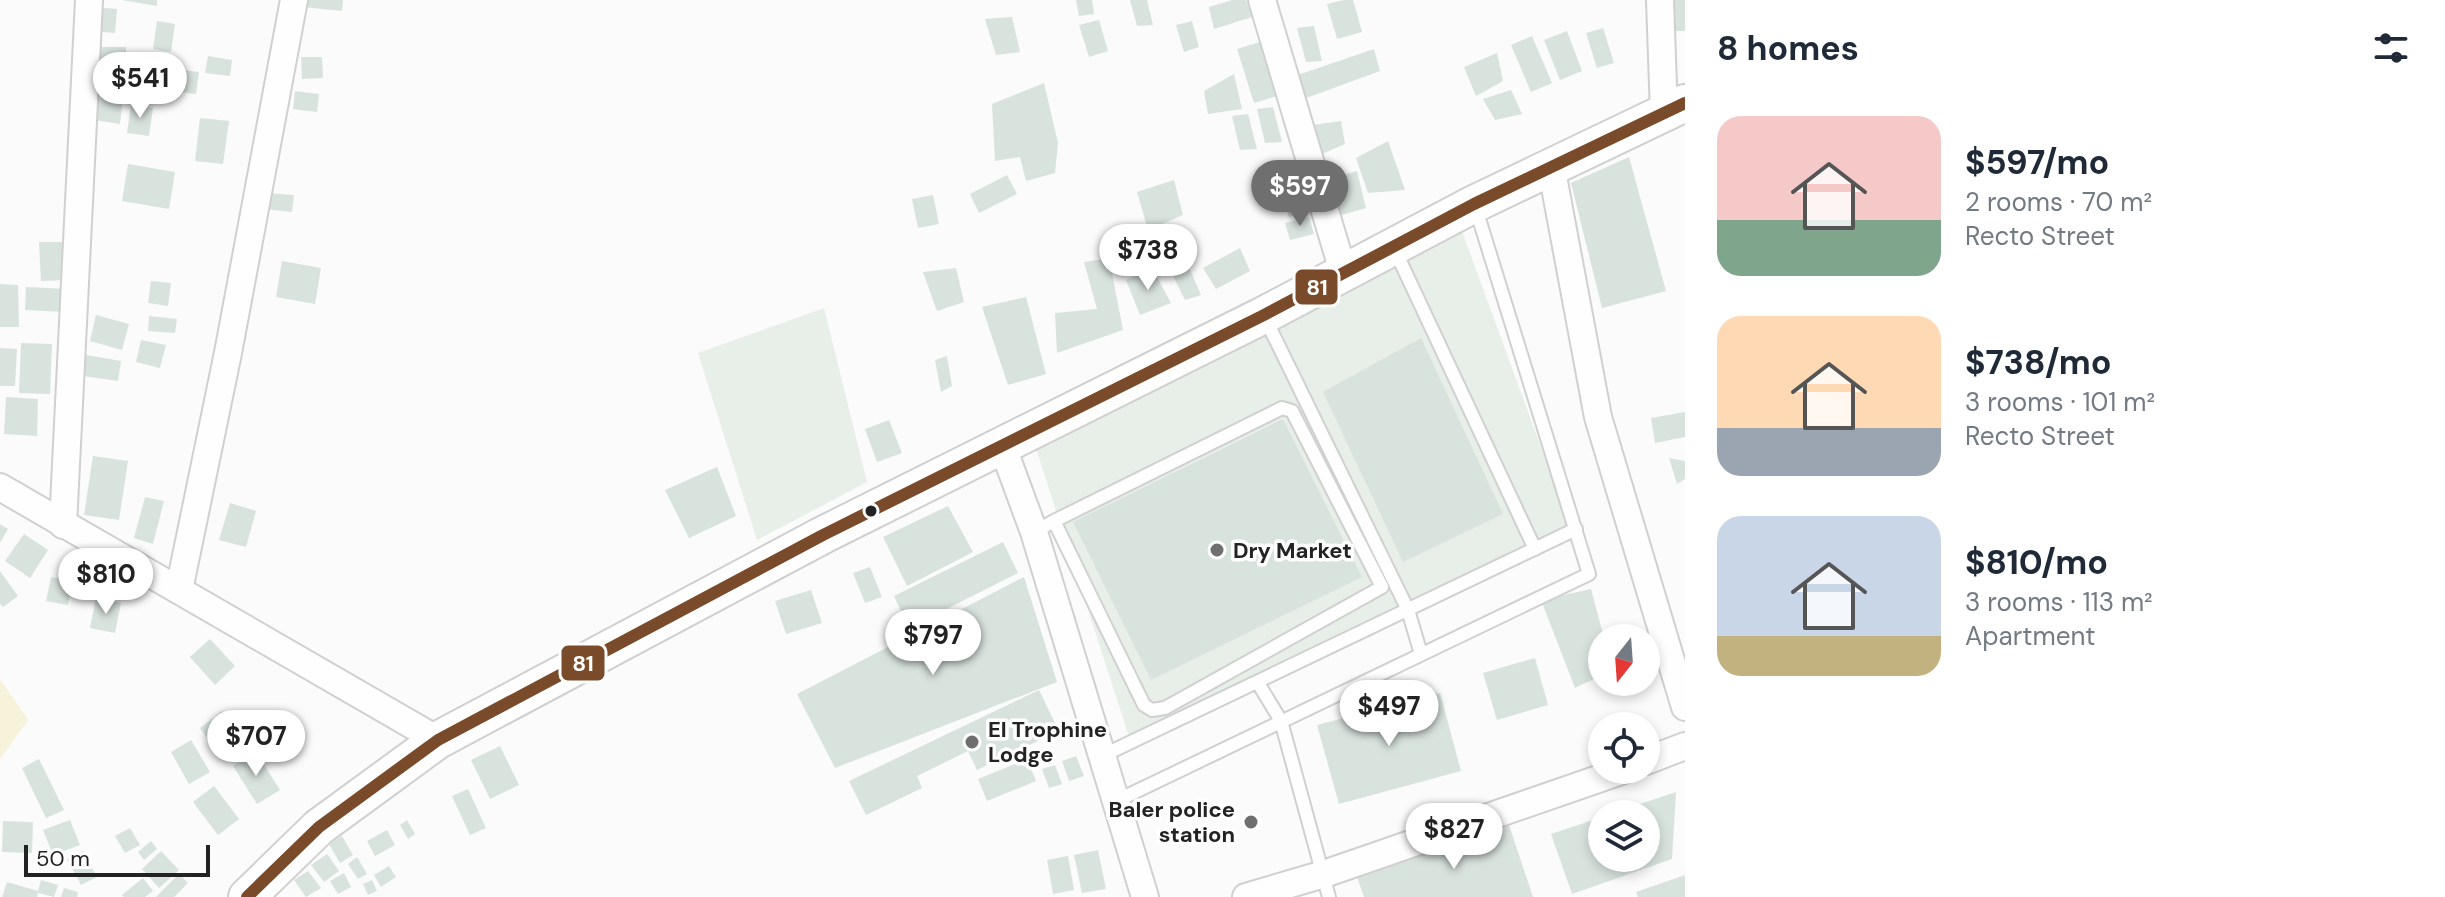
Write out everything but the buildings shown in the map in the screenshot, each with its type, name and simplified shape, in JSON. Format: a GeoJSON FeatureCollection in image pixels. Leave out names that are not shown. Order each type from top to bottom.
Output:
{"type":"FeatureCollection","features":[{"type":"Feature","properties":{"kind":"street"},"geometry":{"type":"LineString","coordinates":[[63,525],[89,0]]}},
{"type":"Feature","properties":{"kind":"street"},"geometry":{"type":"LineString","coordinates":[[179,590],[228,353],[294,0]]}},
{"type":"Feature","properties":{"kind":"street"},"geometry":{"type":"LineString","coordinates":[[1262,0],[1343,271]]}},
{"type":"Feature","properties":{"kind":"street"},"geometry":{"type":"LineString","coordinates":[[247,897],[319,827],[438,740],[809,543],[1264,315],[1474,204],[1674,109],[1660,75],[1660,0]]}},
{"type":"Feature","properties":{"kind":"street"},"geometry":{"type":"LineString","coordinates":[[1551,166],[1598,417],[1685,707]]}},
{"type":"Feature","properties":{"kind":"street"},"geometry":{"type":"LineString","coordinates":[[1002,445],[1044,526],[1114,802],[1145,897]]}},
{"type":"Feature","properties":{"kind":"street"},"geometry":{"type":"LineString","coordinates":[[0,487],[438,740]]}},
{"type":"Feature","properties":{"kind":"street"},"geometry":{"type":"LineString","coordinates":[[1660,756],[1685,746]]}},
{"type":"Feature","properties":{"kind":"street"},"geometry":{"type":"LineString","coordinates":[[1246,897],[1327,886],[1588,784]]}},
{"type":"Feature","properties":{"kind":"lane"},"geometry":{"type":"LineString","coordinates":[[1114,802],[1589,574],[1474,204]]}},
{"type":"Feature","properties":{"kind":"lane"},"geometry":{"type":"LineString","coordinates":[[1393,245],[1535,549]]}},
{"type":"Feature","properties":{"kind":"lane"},"geometry":{"type":"LineString","coordinates":[[1264,315],[1408,610],[1421,654]]}},
{"type":"Feature","properties":{"kind":"lane"},"geometry":{"type":"LineString","coordinates":[[1282,408],[1292,411],[1382,587],[1165,708],[1152,710],[1144,705],[1044,526],[1282,408]]}},
{"type":"Feature","properties":{"kind":"lane"},"geometry":{"type":"LineString","coordinates":[[1104,755],[1576,529]]}},
{"type":"Feature","properties":{"kind":"lane"},"geometry":{"type":"LineString","coordinates":[[1258,683],[1281,721],[1327,886]]}},
{"type":"Feature","properties":{"kind":"shaded area"},"geometry":{"type":"Polygon","coordinates":[[[1459,223],[1569,524],[1132,746],[1032,436],[1459,223]]]}},
{"type":"Feature","properties":{"kind":"shaded area"},"geometry":{"type":"Polygon","coordinates":[[[824,308],[867,482],[757,540],[698,353],[824,308]]]}},
{"type":"Feature","properties":{"kind":"shaded area"},"geometry":{"type":"Polygon","coordinates":[[[0,679],[28,720],[0,759],[0,679]]]}},
{"type":"Feature","properties":{"kind":"transit line","name":"81"},"geometry":{"type":"LineString","coordinates":[[247,897],[319,827],[438,740],[823,535],[1264,315],[1474,204],[1685,103]]}},
{"type":"Feature","properties":{"kind":"place","name":"Dry Market"},"geometry":{"type":"Point","coordinates":[1217,550]}},
{"type":"Feature","properties":{"kind":"place","name":"El Trophine Lodge"},"geometry":{"type":"Point","coordinates":[972,742]}},
{"type":"Feature","properties":{"kind":"place","name":"Baler police station"},"geometry":{"type":"Point","coordinates":[1251,822]}}]}
